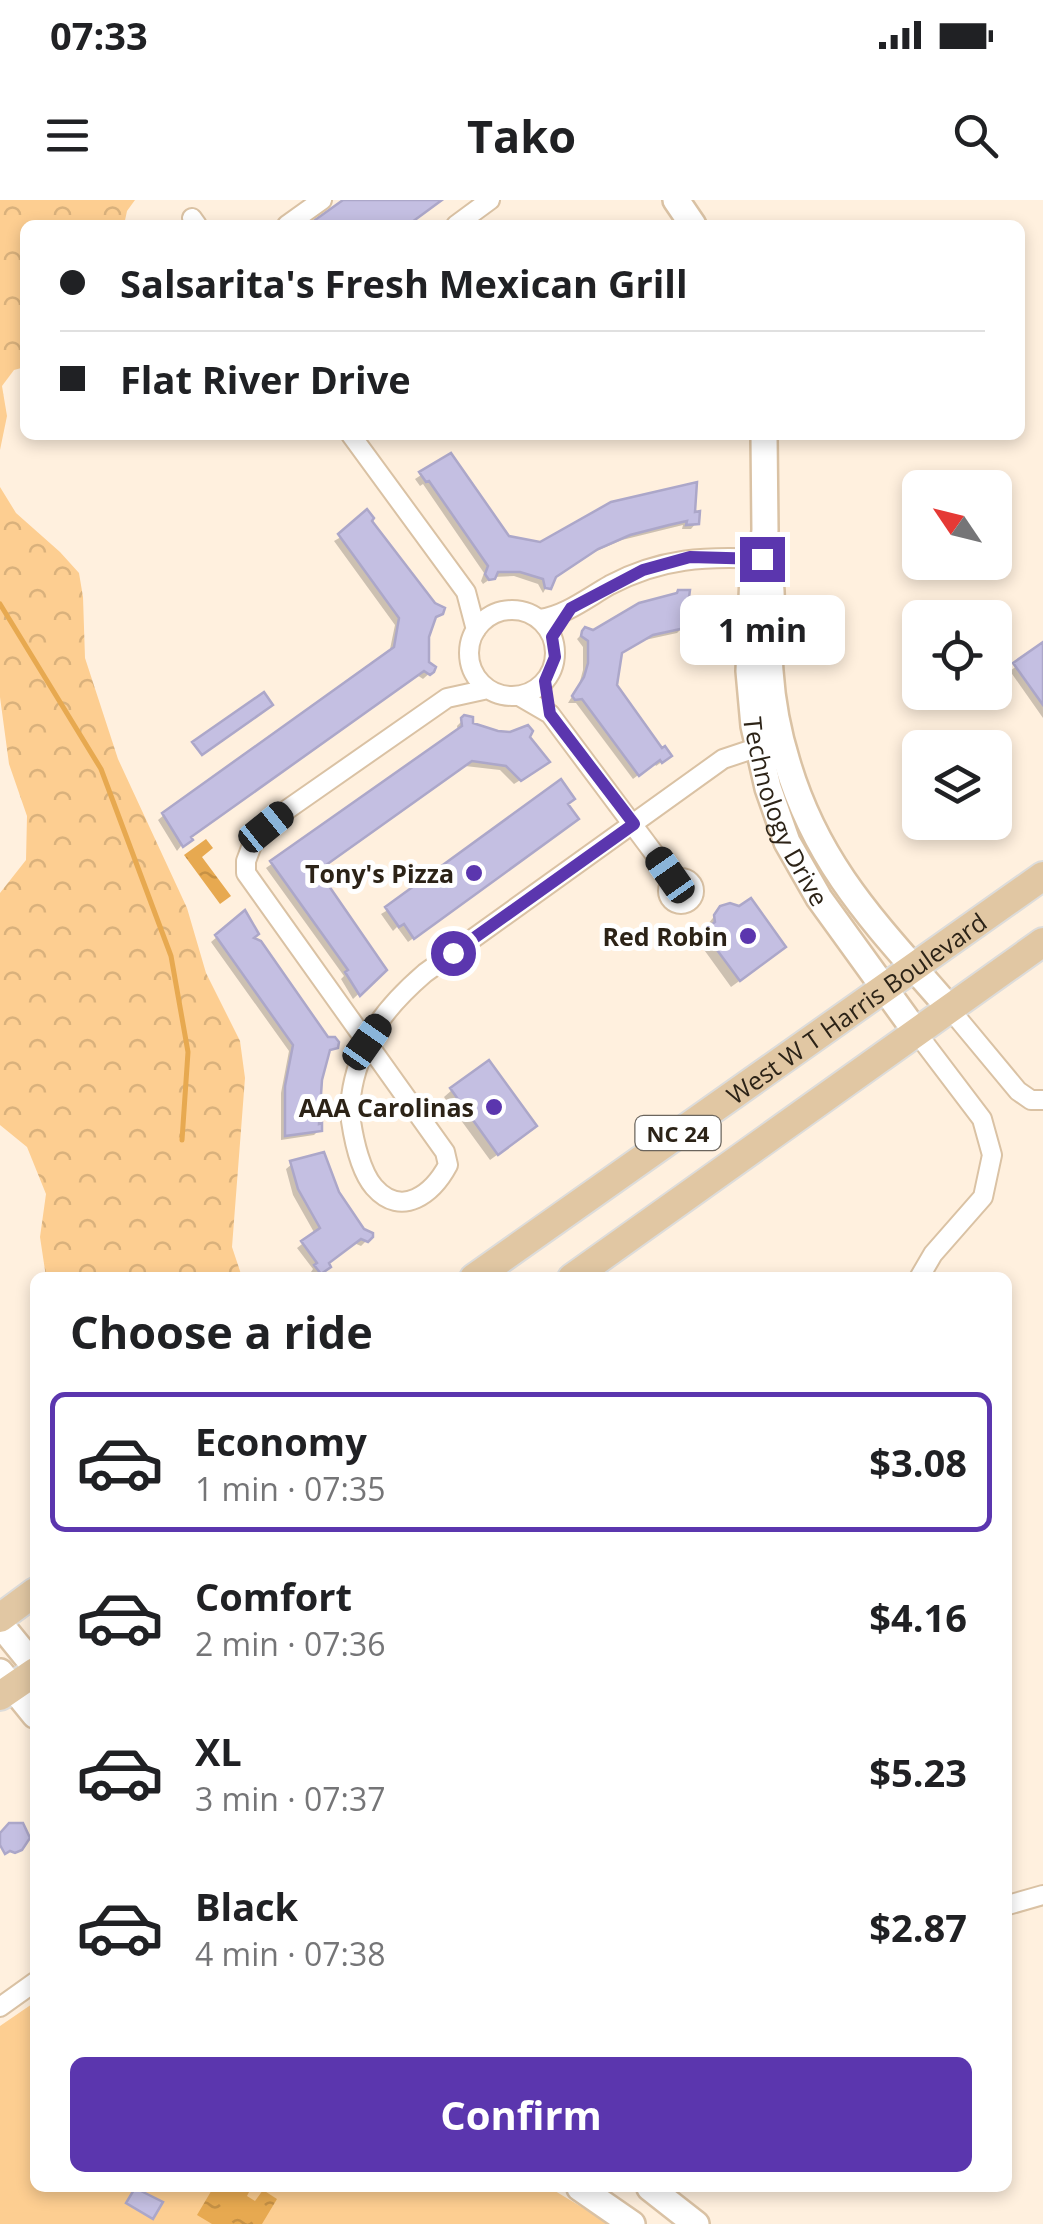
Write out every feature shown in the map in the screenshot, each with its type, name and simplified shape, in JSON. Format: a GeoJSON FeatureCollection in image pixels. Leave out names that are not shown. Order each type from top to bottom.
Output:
{"type":"FeatureCollection","features":[{"type":"Feature","properties":{"kind":"main road","name":"West W T Harris Boulevard"},"geometry":{"type":"LineString","coordinates":[[482,1272],[1043,876]]}},
{"type":"Feature","properties":{"kind":"main road","name":"NC 24"},"geometry":{"type":"LineString","coordinates":[[580,1272],[1043,942]]}},
{"type":"Feature","properties":{"kind":"main road"},"geometry":{"type":"LineString","coordinates":[[0,1621],[30,1596]]}},
{"type":"Feature","properties":{"kind":"street"},"geometry":{"type":"LineString","coordinates":[[294,220],[322,200]]}},
{"type":"Feature","properties":{"kind":"street"},"geometry":{"type":"LineString","coordinates":[[463,220],[490,200]]}},
{"type":"Feature","properties":{"kind":"street"},"geometry":{"type":"LineString","coordinates":[[355,440],[466,592],[476,630]]}},
{"type":"Feature","properties":{"kind":"street","name":"Technology Drive"},"geometry":{"type":"LineString","coordinates":[[764,440],[766,503],[762,559],[753,575],[749,671],[759,747],[772,805],[818,898],[916,1032]]}},
{"type":"Feature","properties":{"kind":"street"},"geometry":{"type":"LineString","coordinates":[[540,619],[571,608],[643,570],[690,557],[762,559]]}},
{"type":"Feature","properties":{"kind":"street","name":"Technology Drive"},"geometry":{"type":"LineString","coordinates":[[762,559],[770,578],[768,655],[772,694],[794,784],[812,830],[844,885],[949,1008]]}},
{"type":"Feature","properties":{"kind":"street"},"geometry":{"type":"LineString","coordinates":[[466,592],[502,611]]}},
{"type":"Feature","properties":{"kind":"street"},"geometry":{"type":"LineString","coordinates":[[552,637],[571,608]]}},
{"type":"Feature","properties":{"kind":"street"},"geometry":{"type":"LineString","coordinates":[[502,611],[524,611],[540,619],[552,637],[555,657],[545,681],[519,696],[504,696],[488,689],[476,678],[469,662],[470,639],[476,630],[485,619],[502,611]]}},
{"type":"Feature","properties":{"kind":"street"},"geometry":{"type":"LineString","coordinates":[[447,698],[469,662]]}},
{"type":"Feature","properties":{"kind":"street"},"geometry":{"type":"LineString","coordinates":[[545,681],[550,714]]}},
{"type":"Feature","properties":{"kind":"street"},"geometry":{"type":"LineString","coordinates":[[488,689],[447,698],[288,808],[266,827],[246,861],[246,872],[367,1042],[445,1152],[448,1165],[442,1176],[417,1200],[389,1198],[376,1189],[365,1173],[351,1122],[351,1103],[367,1042],[408,988],[723,759],[759,747]]}},
{"type":"Feature","properties":{"kind":"street"},"geometry":{"type":"LineString","coordinates":[[519,696],[550,714],[674,880]]}},
{"type":"Feature","properties":{"kind":"street"},"geometry":{"type":"LineString","coordinates":[[949,1008],[1018,1091],[1031,1100],[1043,1100]]}},
{"type":"Feature","properties":{"kind":"street"},"geometry":{"type":"LineString","coordinates":[[916,1032],[982,1118],[992,1155],[983,1197],[932,1254],[922,1272]]}},
{"type":"Feature","properties":{"kind":"street"},"geometry":{"type":"LineString","coordinates":[[0,1621],[16,1679],[30,1706]]}},
{"type":"Feature","properties":{"kind":"street"},"geometry":{"type":"LineString","coordinates":[[1012,1905],[1043,1895]]}},
{"type":"Feature","properties":{"kind":"street"},"geometry":{"type":"LineString","coordinates":[[0,2007],[30,1986]]}},
{"type":"Feature","properties":{"kind":"street"},"geometry":{"type":"LineString","coordinates":[[586,2192],[632,2224]]}},
{"type":"Feature","properties":{"kind":"street"},"geometry":{"type":"LineString","coordinates":[[655,2192],[696,2224]]}},
{"type":"Feature","properties":{"kind":"green space"},"geometry":{"type":"Polygon","coordinates":[[[0,200],[135,200],[125,220],[20,220],[20,368],[14,370],[2,386],[7,416],[0,450],[0,200]]]}},
{"type":"Feature","properties":{"kind":"green space"},"geometry":{"type":"Polygon","coordinates":[[[0,487],[16,513],[79,573],[85,658],[118,759],[187,908],[206,973],[240,1041],[245,1078],[232,1247],[240,1272],[45,1272],[40,1237],[46,1194],[27,1147],[0,1125],[0,893],[26,860],[27,816],[9,764],[0,697],[0,487]]]}},
{"type":"Feature","properties":{"kind":"green space"},"geometry":{"type":"Polygon","coordinates":[[[30,2005],[30,2192],[557,2192],[610,2224],[0,2224],[0,2026],[30,2005]]]}},
{"type":"Feature","properties":{"kind":"water"},"geometry":{"type":"Polygon","coordinates":[[[206,839],[213,848],[202,857],[231,896],[220,904],[184,855],[206,839]]]}},
{"type":"Feature","properties":{"kind":"water"},"geometry":{"type":"Polygon","coordinates":[[[211,2192],[249,2192],[247,2196],[255,2201],[266,2192],[277,2199],[262,2224],[212,2224],[197,2215],[211,2192]]]}},
{"type":"Feature","properties":{"kind":"building"},"geometry":{"type":"Polygon","coordinates":[[[343,200],[442,200],[415,220],[315,220],[343,200]]]}},
{"type":"Feature","properties":{"kind":"building"},"geometry":{"type":"Polygon","coordinates":[[[451,453],[509,536],[540,542],[611,502],[697,482],[695,512],[700,511],[699,524],[686,525],[687,521],[669,525],[630,535],[598,549],[556,577],[551,589],[545,588],[543,579],[520,572],[498,572],[495,579],[489,580],[485,574],[488,566],[419,472],[451,453]]]}},
{"type":"Feature","properties":{"kind":"building"},"geometry":{"type":"Polygon","coordinates":[[[367,509],[435,603],[445,608],[436,617],[429,637],[429,662],[436,667],[434,672],[430,675],[424,671],[191,837],[193,840],[183,847],[162,813],[394,647],[399,618],[338,534],[367,509]]]}},
{"type":"Feature","properties":{"kind":"building"},"geometry":{"type":"Polygon","coordinates":[[[690,590],[685,628],[653,635],[622,653],[617,685],[662,748],[665,746],[672,756],[639,776],[582,699],[572,696],[588,663],[588,641],[581,636],[582,631],[585,627],[593,630],[639,603],[690,590]]]}},
{"type":"Feature","properties":{"kind":"building"},"geometry":{"type":"Polygon","coordinates":[[[1043,642],[1043,705],[1013,663],[1043,642]]]}},
{"type":"Feature","properties":{"kind":"building"},"geometry":{"type":"Polygon","coordinates":[[[264,692],[273,705],[202,755],[192,742],[264,692]]]}},
{"type":"Feature","properties":{"kind":"building"},"geometry":{"type":"Polygon","coordinates":[[[464,715],[473,717],[473,723],[498,731],[510,732],[528,725],[533,731],[530,737],[550,762],[521,781],[506,766],[472,761],[326,865],[328,868],[320,873],[387,970],[360,996],[345,972],[348,970],[270,861],[462,726],[464,715]]]}},
{"type":"Feature","properties":{"kind":"building"},"geometry":{"type":"Polygon","coordinates":[[[561,779],[575,799],[568,804],[579,819],[414,939],[404,924],[399,927],[385,907],[561,779]]]}},
{"type":"Feature","properties":{"kind":"building"},"geometry":{"type":"Polygon","coordinates":[[[751,898],[786,947],[740,981],[703,931],[715,922],[714,915],[720,906],[739,906],[751,898]]]}},
{"type":"Feature","properties":{"kind":"building"},"geometry":{"type":"Polygon","coordinates":[[[245,910],[259,934],[254,938],[261,941],[328,1037],[339,1042],[338,1048],[330,1050],[322,1080],[322,1131],[285,1136],[285,1086],[293,1045],[215,935],[245,910]]]}},
{"type":"Feature","properties":{"kind":"building","name":"AAA Carolinas"},"geometry":{"type":"Polygon","coordinates":[[[489,1060],[537,1126],[498,1155],[450,1088],[489,1060]]]}},
{"type":"Feature","properties":{"kind":"building"},"geometry":{"type":"Polygon","coordinates":[[[324,1152],[339,1192],[364,1229],[373,1233],[368,1242],[361,1239],[329,1263],[331,1267],[324,1272],[314,1265],[317,1263],[301,1241],[320,1228],[298,1189],[290,1161],[324,1152]]]}},
{"type":"Feature","properties":{"kind":"building"},"geometry":{"type":"Polygon","coordinates":[[[9,1823],[23,1823],[30,1838],[22,1850],[5,1854],[0,1833],[9,1823]]]}},
{"type":"Feature","properties":{"kind":"building"},"geometry":{"type":"Polygon","coordinates":[[[133,2192],[143,2192],[163,2202],[153,2219],[126,2203],[133,2192]]]}},
{"type":"Feature","properties":{"kind":"waterway"},"geometry":{"type":"LineString","coordinates":[[0,604],[101,769],[171,956],[188,1052],[182,1140]]}},
{"type":"Feature","properties":{"kind":"place","name":"Tony's Pizza"},"geometry":{"type":"Point","coordinates":[474,873]}},
{"type":"Feature","properties":{"kind":"place","name":"Red Robin"},"geometry":{"type":"Point","coordinates":[748,936]}},
{"type":"Feature","properties":{"kind":"place","name":"AAA Carolinas"},"geometry":{"type":"Point","coordinates":[494,1107]}},
{"type":"Feature","properties":{"kind":"route"},"geometry":{"type":"LineString","coordinates":[[453,953],[634,824],[550,714],[545,681],[555,657],[552,637],[571,608],[643,570],[690,557],[762,559]]}}]}
